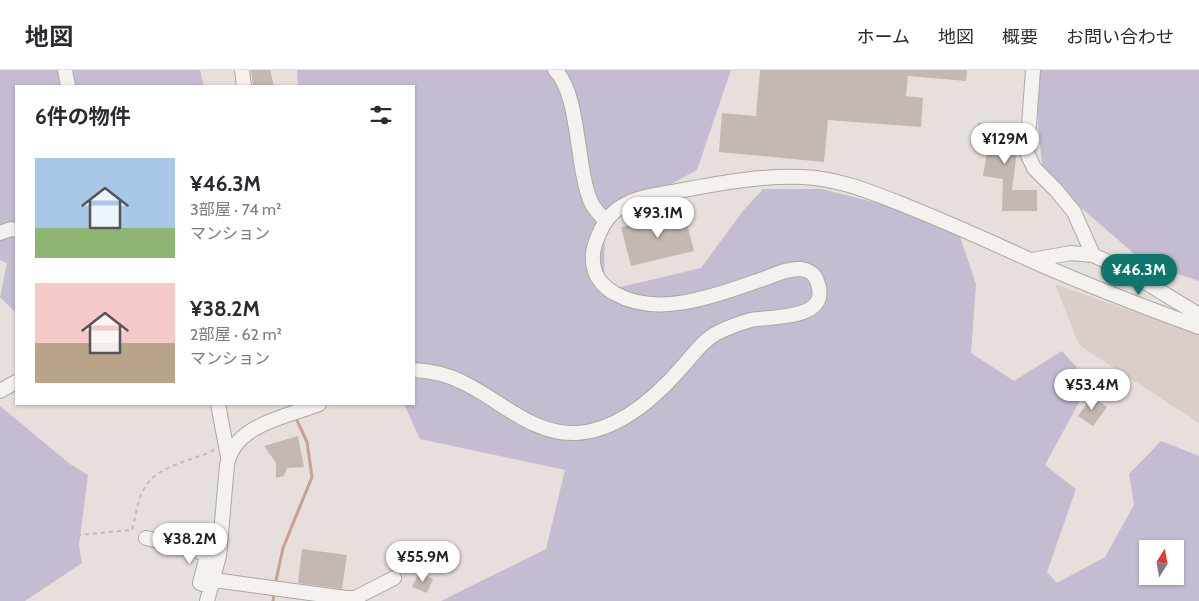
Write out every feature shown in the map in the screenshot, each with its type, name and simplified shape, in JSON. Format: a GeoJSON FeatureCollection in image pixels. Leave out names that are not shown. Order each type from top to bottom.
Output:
{"type":"FeatureCollection","features":[{"type":"Feature","properties":{"kind":"street"},"geometry":{"type":"LineString","coordinates":[[65,70],[68,85]]}},
{"type":"Feature","properties":{"kind":"street"},"geometry":{"type":"LineString","coordinates":[[242,70],[244,85]]}},
{"type":"Feature","properties":{"kind":"street"},"geometry":{"type":"LineString","coordinates":[[555,70],[569,97],[586,189],[592,205],[605,220]]}},
{"type":"Feature","properties":{"kind":"street"},"geometry":{"type":"LineString","coordinates":[[1033,70],[1027,152],[1034,168],[1074,212],[1093,255]]}},
{"type":"Feature","properties":{"kind":"street"},"geometry":{"type":"LineString","coordinates":[[415,370],[441,374],[458,380],[534,425],[565,432],[593,431],[616,422],[650,401],[709,338],[720,331],[749,320],[794,316],[814,305],[819,290],[817,279],[809,272],[800,269],[787,270],[728,291],[666,304],[641,303],[622,298],[610,291],[597,278],[594,268],[594,246],[605,220],[623,204],[653,195],[712,185],[802,177],[864,189],[957,226],[1116,296],[1199,327]]}},
{"type":"Feature","properties":{"kind":"street"},"geometry":{"type":"LineString","coordinates":[[0,233],[15,230]]}},
{"type":"Feature","properties":{"kind":"street"},"geometry":{"type":"LineString","coordinates":[[1032,260],[1071,253],[1093,255],[1127,271],[1199,315]]}},
{"type":"Feature","properties":{"kind":"street"},"geometry":{"type":"LineString","coordinates":[[0,391],[15,383]]}},
{"type":"Feature","properties":{"kind":"street"},"geometry":{"type":"LineString","coordinates":[[206,601],[219,556],[227,451],[218,405]]}},
{"type":"Feature","properties":{"kind":"street"},"geometry":{"type":"LineString","coordinates":[[227,451],[245,435],[260,426],[317,405]]}},
{"type":"Feature","properties":{"kind":"street"},"geometry":{"type":"LineString","coordinates":[[146,538],[198,551],[207,556],[200,583],[351,600],[394,578]]}},
{"type":"Feature","properties":{"kind":"path"},"geometry":{"type":"LineString","coordinates":[[77,535],[132,530],[144,489],[152,479],[164,470],[227,451]]}},
{"type":"Feature","properties":{"kind":"shaded area"},"geometry":{"type":"Polygon","coordinates":[[[0,70],[200,70],[204,85],[15,85],[15,312],[0,297],[7,263],[0,260],[0,70]]]}},
{"type":"Feature","properties":{"kind":"shaded area"},"geometry":{"type":"Polygon","coordinates":[[[297,70],[731,70],[697,170],[605,220],[604,291],[701,268],[742,212],[763,189],[822,189],[889,206],[958,231],[976,284],[971,353],[1014,381],[1062,351],[1090,382],[1045,465],[1076,489],[1047,572],[1057,583],[1105,557],[1134,505],[1129,474],[1161,441],[1199,456],[1199,601],[441,601],[546,549],[565,470],[420,439],[404,405],[415,405],[415,85],[298,85],[297,70]]]}},
{"type":"Feature","properties":{"kind":"shaded area"},"geometry":{"type":"Polygon","coordinates":[[[1033,70],[1199,70],[1199,281],[1145,263],[1043,175],[1033,70]]]}},
{"type":"Feature","properties":{"kind":"shaded area"},"geometry":{"type":"Polygon","coordinates":[[[1055,284],[1199,335],[1199,423],[1079,345],[1055,284]]]}},
{"type":"Feature","properties":{"kind":"shaded area"},"geometry":{"type":"Polygon","coordinates":[[[0,406],[70,464],[88,475],[79,545],[82,563],[25,601],[0,601],[0,406]]]}},
{"type":"Feature","properties":{"kind":"building"},"geometry":{"type":"Polygon","coordinates":[[[251,70],[270,70],[274,85],[253,85],[251,70]]]}},
{"type":"Feature","properties":{"kind":"building"},"geometry":{"type":"Polygon","coordinates":[[[760,70],[967,70],[966,81],[908,76],[906,96],[923,98],[921,127],[828,120],[824,162],[719,152],[722,113],[756,116],[760,70]]]}},
{"type":"Feature","properties":{"kind":"building"},"geometry":{"type":"Polygon","coordinates":[[[978,123],[1020,128],[1012,190],[1037,190],[1037,211],[1002,211],[1003,179],[983,176],[988,147],[975,146],[978,123]]]}},
{"type":"Feature","properties":{"kind":"building"},"geometry":{"type":"Polygon","coordinates":[[[684,212],[694,251],[631,266],[621,227],[684,212]]]}},
{"type":"Feature","properties":{"kind":"building"},"geometry":{"type":"Polygon","coordinates":[[[1092,396],[1107,407],[1093,426],[1078,416],[1092,396]]]}},
{"type":"Feature","properties":{"kind":"building"},"geometry":{"type":"Polygon","coordinates":[[[298,436],[304,467],[287,468],[284,476],[276,478],[276,463],[264,446],[298,436]]]}},
{"type":"Feature","properties":{"kind":"building"},"geometry":{"type":"Polygon","coordinates":[[[399,546],[412,551],[407,563],[394,558],[399,546]]]}},
{"type":"Feature","properties":{"kind":"building"},"geometry":{"type":"Polygon","coordinates":[[[302,549],[347,555],[342,589],[298,583],[302,549]]]}},
{"type":"Feature","properties":{"kind":"building"},"geometry":{"type":"Polygon","coordinates":[[[419,572],[433,579],[427,593],[412,587],[419,572]]]}},
{"type":"Feature","properties":{"kind":"waterway"},"geometry":{"type":"LineString","coordinates":[[275,585],[283,548],[312,477],[307,442],[295,416]]}},
{"type":"Feature","properties":{"kind":"waterway"},"geometry":{"type":"LineString","coordinates":[[273,601],[274,593]]}}]}
